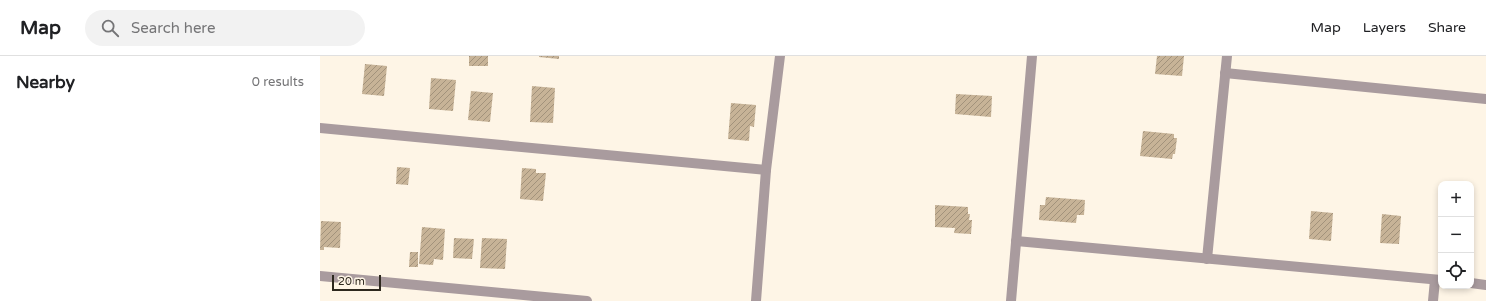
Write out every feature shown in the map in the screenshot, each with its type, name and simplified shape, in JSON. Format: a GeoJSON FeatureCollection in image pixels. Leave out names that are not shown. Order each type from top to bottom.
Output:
{"type":"FeatureCollection","features":[{"type":"Feature","properties":{"kind":"street"},"geometry":{"type":"LineString","coordinates":[[756,301],[766,170],[780,56]]}},
{"type":"Feature","properties":{"kind":"street"},"geometry":{"type":"LineString","coordinates":[[1011,301],[1032,56]]}},
{"type":"Feature","properties":{"kind":"street"},"geometry":{"type":"LineString","coordinates":[[1207,259],[1227,56]]}},
{"type":"Feature","properties":{"kind":"street"},"geometry":{"type":"LineString","coordinates":[[1225,73],[1486,100]]}},
{"type":"Feature","properties":{"kind":"street"},"geometry":{"type":"LineString","coordinates":[[320,128],[766,170]]}},
{"type":"Feature","properties":{"kind":"street"},"geometry":{"type":"LineString","coordinates":[[1016,240],[1438,280],[1433,301]]}},
{"type":"Feature","properties":{"kind":"street"},"geometry":{"type":"LineString","coordinates":[[320,276],[587,301]]}},
{"type":"Feature","properties":{"kind":"street"},"geometry":{"type":"LineString","coordinates":[[1474,283],[1486,285]]}},
{"type":"Feature","properties":{"kind":"building"},"geometry":{"type":"Polygon","coordinates":[[[469,56],[488,56],[488,66],[469,66],[469,56]]]}},
{"type":"Feature","properties":{"kind":"building"},"geometry":{"type":"Polygon","coordinates":[[[559,56],[559,59],[539,57],[559,56]]]}},
{"type":"Feature","properties":{"kind":"building"},"geometry":{"type":"Polygon","coordinates":[[[1157,56],[1184,56],[1182,76],[1155,74],[1157,56]]]}},
{"type":"Feature","properties":{"kind":"building"},"geometry":{"type":"Polygon","coordinates":[[[365,64],[387,66],[384,96],[362,94],[365,64]]]}},
{"type":"Feature","properties":{"kind":"building"},"geometry":{"type":"Polygon","coordinates":[[[431,78],[456,80],[453,111],[429,109],[431,78]]]}},
{"type":"Feature","properties":{"kind":"building"},"geometry":{"type":"Polygon","coordinates":[[[532,86],[555,88],[553,123],[530,122],[532,86]]]}},
{"type":"Feature","properties":{"kind":"building"},"geometry":{"type":"Polygon","coordinates":[[[471,91],[493,93],[490,122],[468,120],[471,91]]]}},
{"type":"Feature","properties":{"kind":"building"},"geometry":{"type":"Polygon","coordinates":[[[956,94],[992,96],[991,117],[955,114],[956,94]]]}},
{"type":"Feature","properties":{"kind":"building"},"geometry":{"type":"Polygon","coordinates":[[[731,103],[756,105],[754,127],[750,126],[749,141],[728,139],[731,103]]]}},
{"type":"Feature","properties":{"kind":"building"},"geometry":{"type":"Polygon","coordinates":[[[1143,131],[1174,134],[1174,138],[1177,138],[1175,154],[1173,154],[1172,159],[1140,156],[1143,131]]]}},
{"type":"Feature","properties":{"kind":"building"},"geometry":{"type":"Polygon","coordinates":[[[397,167],[410,168],[408,185],[396,184],[397,167]]]}},
{"type":"Feature","properties":{"kind":"building"},"geometry":{"type":"Polygon","coordinates":[[[522,168],[536,169],[536,173],[546,173],[543,201],[520,199],[522,168]]]}},
{"type":"Feature","properties":{"kind":"building"},"geometry":{"type":"Polygon","coordinates":[[[1046,197],[1085,200],[1084,215],[1077,215],[1076,223],[1039,220],[1040,205],[1045,205],[1046,197]]]}},
{"type":"Feature","properties":{"kind":"building"},"geometry":{"type":"Polygon","coordinates":[[[935,205],[968,207],[968,214],[970,214],[969,220],[972,220],[971,234],[954,233],[955,228],[935,227],[935,205]]]}},
{"type":"Feature","properties":{"kind":"building"},"geometry":{"type":"Polygon","coordinates":[[[1311,211],[1333,213],[1331,241],[1309,239],[1311,211]]]}},
{"type":"Feature","properties":{"kind":"building"},"geometry":{"type":"Polygon","coordinates":[[[1382,214],[1401,216],[1399,244],[1380,243],[1382,214]]]}},
{"type":"Feature","properties":{"kind":"building"},"geometry":{"type":"Polygon","coordinates":[[[321,221],[341,222],[340,248],[324,247],[324,250],[320,250],[321,221]]]}},
{"type":"Feature","properties":{"kind":"building"},"geometry":{"type":"Polygon","coordinates":[[[422,227],[445,229],[443,260],[434,259],[433,265],[419,264],[422,227]]]}},
{"type":"Feature","properties":{"kind":"building"},"geometry":{"type":"Polygon","coordinates":[[[454,238],[474,239],[472,259],[453,258],[454,238]]]}},
{"type":"Feature","properties":{"kind":"building"},"geometry":{"type":"Polygon","coordinates":[[[482,238],[507,239],[505,269],[480,268],[482,238]]]}},
{"type":"Feature","properties":{"kind":"building"},"geometry":{"type":"Polygon","coordinates":[[[410,252],[418,252],[418,267],[409,267],[410,252]]]}}]}
